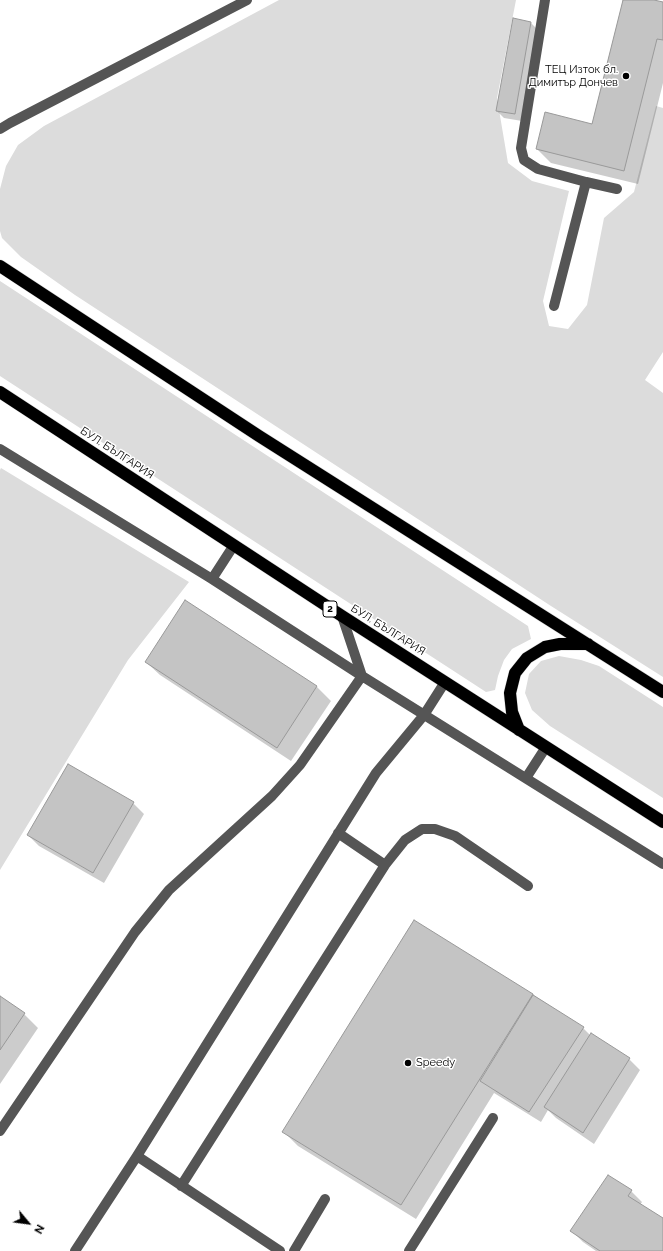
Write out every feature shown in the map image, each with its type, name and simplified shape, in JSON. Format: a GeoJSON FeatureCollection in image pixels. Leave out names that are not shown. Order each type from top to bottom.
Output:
{"type":"FeatureCollection","features":[{"type":"Feature","properties":{"kind":"highway"},"geometry":{"type":"LineString","coordinates":[[0,266],[252,431],[663,692]]}},
{"type":"Feature","properties":{"kind":"highway","name":"БУЛ. БЪЛГАРИЯ"},"geometry":{"type":"LineString","coordinates":[[0,392],[342,616],[663,822]]}},
{"type":"Feature","properties":{"kind":"highway"},"geometry":{"type":"LineString","coordinates":[[519,730],[512,712],[510,693],[515,673],[527,658],[545,647],[560,644],[588,644]]}},
{"type":"Feature","properties":{"kind":"street"},"geometry":{"type":"LineString","coordinates":[[0,129],[247,0]]}},
{"type":"Feature","properties":{"kind":"street"},"geometry":{"type":"LineString","coordinates":[[545,0],[521,148],[524,160],[538,169],[616,189]]}},
{"type":"Feature","properties":{"kind":"street"},"geometry":{"type":"LineString","coordinates":[[554,306],[586,182]]}},
{"type":"Feature","properties":{"kind":"street"},"geometry":{"type":"LineString","coordinates":[[0,449],[212,579],[362,676],[663,864]]}},
{"type":"Feature","properties":{"kind":"street"},"geometry":{"type":"LineString","coordinates":[[212,579],[234,545]]}},
{"type":"Feature","properties":{"kind":"street"},"geometry":{"type":"LineString","coordinates":[[342,616],[362,676]]}},
{"type":"Feature","properties":{"kind":"street"},"geometry":{"type":"LineString","coordinates":[[0,1131],[135,932],[169,890],[272,796],[300,765],[362,676]]}},
{"type":"Feature","properties":{"kind":"street"},"geometry":{"type":"LineString","coordinates":[[75,1251],[137,1156],[376,773],[424,715],[445,682]]}},
{"type":"Feature","properties":{"kind":"street"},"geometry":{"type":"LineString","coordinates":[[526,778],[546,747]]}},
{"type":"Feature","properties":{"kind":"street"},"geometry":{"type":"LineString","coordinates":[[181,1186],[385,865],[405,840],[422,829],[435,829],[455,836],[528,886]]}},
{"type":"Feature","properties":{"kind":"street"},"geometry":{"type":"LineString","coordinates":[[338,833],[385,865]]}},
{"type":"Feature","properties":{"kind":"street"},"geometry":{"type":"LineString","coordinates":[[409,1251],[493,1118]]}},
{"type":"Feature","properties":{"kind":"street"},"geometry":{"type":"LineString","coordinates":[[137,1156],[280,1251]]}},
{"type":"Feature","properties":{"kind":"street"},"geometry":{"type":"LineString","coordinates":[[294,1251],[326,1199]]}},
{"type":"Feature","properties":{"kind":"shaded area"},"geometry":{"type":"Polygon","coordinates":[[[279,0],[516,0],[497,98],[508,163],[532,181],[569,191],[543,301],[549,326],[568,329],[587,305],[604,218],[634,192],[656,106],[663,108],[663,352],[645,380],[663,393],[663,677],[551,606],[75,295],[21,257],[2,238],[0,231],[0,189],[6,166],[18,145],[44,126],[279,0]]]}},
{"type":"Feature","properties":{"kind":"shaded area"},"geometry":{"type":"Polygon","coordinates":[[[0,281],[528,626],[531,639],[512,649],[504,660],[495,690],[486,692],[0,376],[0,281]]]}},
{"type":"Feature","properties":{"kind":"shaded area"},"geometry":{"type":"Polygon","coordinates":[[[1,468],[189,582],[128,660],[0,870],[0,470],[1,468]]]}},
{"type":"Feature","properties":{"kind":"shaded area"},"geometry":{"type":"Polygon","coordinates":[[[559,656],[581,660],[599,666],[663,707],[663,798],[550,726],[532,710],[525,693],[529,674],[541,661],[559,656]]]}},
{"type":"Feature","properties":{"kind":"building","name":"ТЕЦ Изток бл. Димитър Дончев"},"geometry":{"type":"Polygon","coordinates":[[[623,0],[654,0],[663,2],[663,40],[657,39],[624,171],[536,149],[545,112],[592,124],[623,0]]]}},
{"type":"Feature","properties":{"kind":"building"},"geometry":{"type":"Polygon","coordinates":[[[513,18],[531,22],[515,114],[496,111],[513,18]]]}},
{"type":"Feature","properties":{"kind":"building"},"geometry":{"type":"Polygon","coordinates":[[[185,600],[317,686],[277,748],[145,662],[185,600]]]}},
{"type":"Feature","properties":{"kind":"building"},"geometry":{"type":"Polygon","coordinates":[[[68,764],[134,802],[93,873],[27,835],[68,764]]]}},
{"type":"Feature","properties":{"kind":"building","name":"Speedy"},"geometry":{"type":"Polygon","coordinates":[[[414,920],[533,994],[401,1205],[282,1132],[414,920]]]}},
{"type":"Feature","properties":{"kind":"building"},"geometry":{"type":"Polygon","coordinates":[[[533,995],[584,1027],[529,1112],[480,1081],[533,995]]]}},
{"type":"Feature","properties":{"kind":"building"},"geometry":{"type":"Polygon","coordinates":[[[0,996],[25,1013],[0,1050],[0,996]]]}},
{"type":"Feature","properties":{"kind":"building"},"geometry":{"type":"Polygon","coordinates":[[[591,1033],[630,1058],[583,1133],[544,1107],[591,1033]]]}},
{"type":"Feature","properties":{"kind":"building"},"geometry":{"type":"Polygon","coordinates":[[[608,1175],[632,1190],[628,1196],[663,1218],[663,1251],[600,1251],[570,1231],[608,1175]]]}},
{"type":"Feature","properties":{"kind":"place","name":"ТЕЦ Изток бл. Димитър Дончев"},"geometry":{"type":"Point","coordinates":[626,76]}},
{"type":"Feature","properties":{"kind":"place","name":"Speedy"},"geometry":{"type":"Point","coordinates":[408,1063]}}]}
